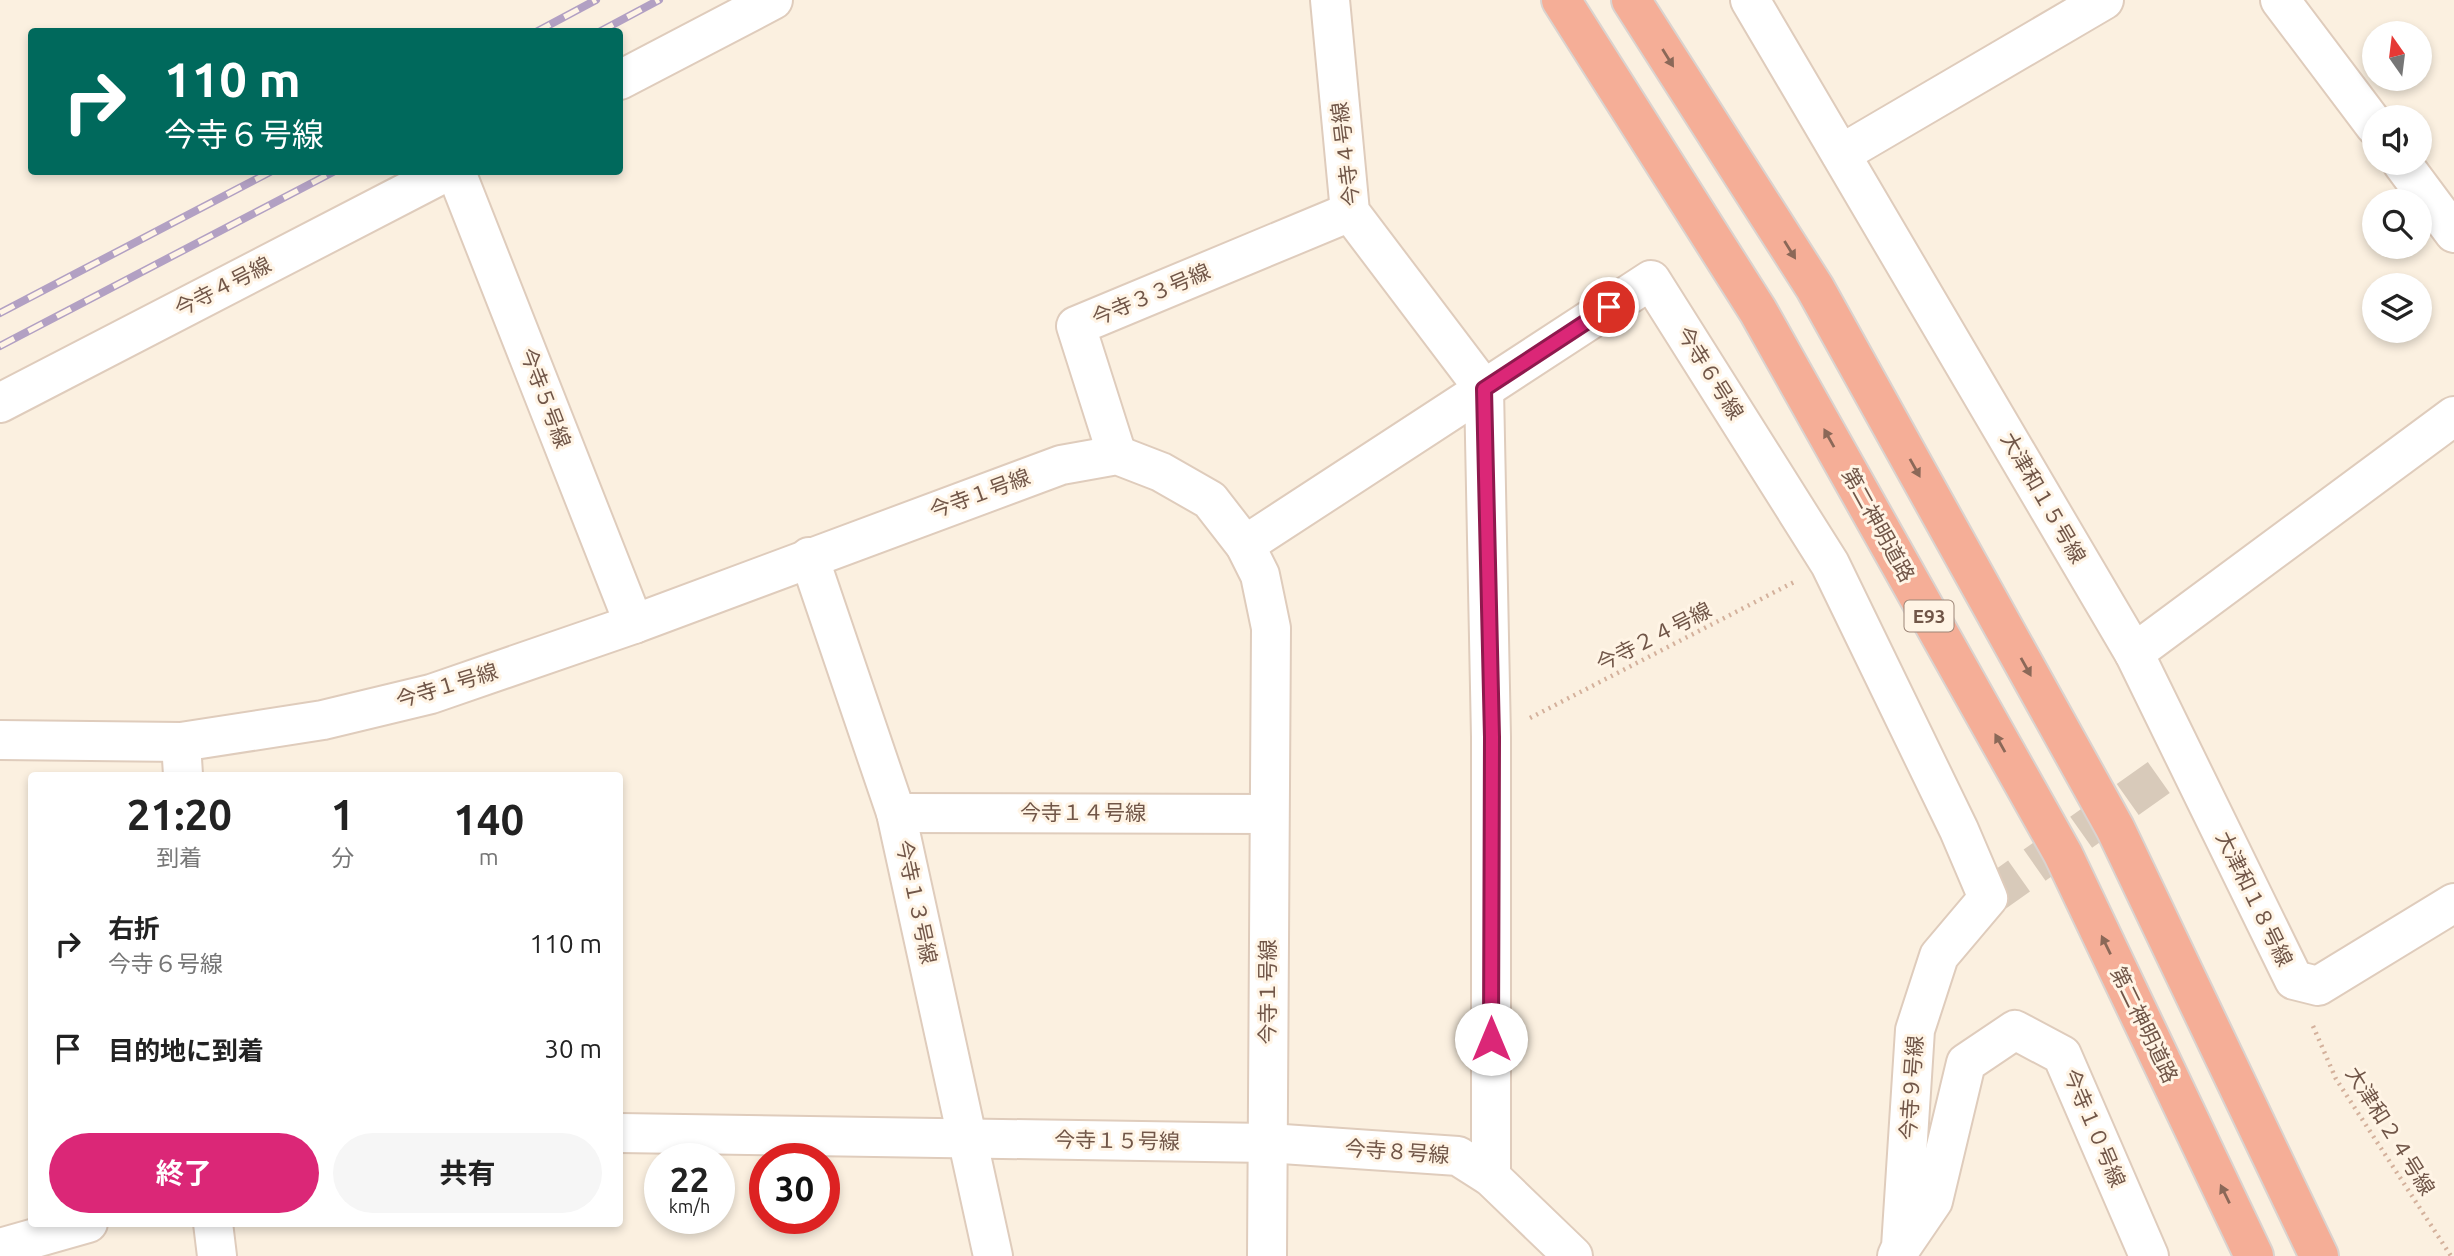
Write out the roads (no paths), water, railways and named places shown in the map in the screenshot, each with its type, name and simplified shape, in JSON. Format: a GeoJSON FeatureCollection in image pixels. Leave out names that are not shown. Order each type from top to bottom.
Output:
{"type":"FeatureCollection","features":[{"type":"Feature","properties":{"kind":"highway","name":"第二神明道路"},"geometry":{"type":"LineString","coordinates":[[1561,0],[1758,311],[2063,854],[2254,1256]]}},
{"type":"Feature","properties":{"kind":"highway","name":"E93"},"geometry":{"type":"LineString","coordinates":[[1631,0],[1815,288],[2115,828],[2319,1256]]}},
{"type":"Feature","properties":{"kind":"street"},"geometry":{"type":"LineString","coordinates":[[623,78],[773,0]]}},
{"type":"Feature","properties":{"kind":"street","name":"今寺４号線"},"geometry":{"type":"LineString","coordinates":[[1330,0],[1350,212],[1484,389]]}},
{"type":"Feature","properties":{"kind":"street","name":"大津和１５号線"},"geometry":{"type":"LineString","coordinates":[[1750,0],[2134,653]]}},
{"type":"Feature","properties":{"kind":"street"},"geometry":{"type":"LineString","coordinates":[[1841,154],[2104,0]]}},
{"type":"Feature","properties":{"kind":"street"},"geometry":{"type":"LineString","coordinates":[[2280,0],[2362,109]]}},
{"type":"Feature","properties":{"kind":"street","name":"今寺４号線"},"geometry":{"type":"LineString","coordinates":[[0,403],[440,175]]}},
{"type":"Feature","properties":{"kind":"street","name":"今寺５号線"},"geometry":{"type":"LineString","coordinates":[[457,175],[634,624]]}},
{"type":"Feature","properties":{"kind":"street"},"geometry":{"type":"LineString","coordinates":[[2411,175],[2454,233]]}},
{"type":"Feature","properties":{"kind":"street","name":"今寺３３号線"},"geometry":{"type":"LineString","coordinates":[[1117,455],[1076,326],[1350,212]]}},
{"type":"Feature","properties":{"kind":"street","name":"今寺６号線"},"geometry":{"type":"LineString","coordinates":[[1245,545],[1651,280],[1830,564],[1959,830],[1988,898]]}},
{"type":"Feature","properties":{"kind":"street"},"geometry":{"type":"LineString","coordinates":[[1484,389],[1492,737],[1491,1177]]}},
{"type":"Feature","properties":{"kind":"street"},"geometry":{"type":"LineString","coordinates":[[2134,653],[2454,416]]}},
{"type":"Feature","properties":{"kind":"street","name":"今寺１号線"},"geometry":{"type":"LineString","coordinates":[[0,740],[182,759],[323,720],[432,694],[634,624],[1061,465],[1117,455],[1161,472],[1210,500],[1245,545],[1260,575],[1271,628],[1267,1256]]}},
{"type":"Feature","properties":{"kind":"street","name":"今寺１３号線"},"geometry":{"type":"LineString","coordinates":[[809,557],[896,813],[993,1256]]}},
{"type":"Feature","properties":{"kind":"street","name":"大津和１８号線"},"geometry":{"type":"LineString","coordinates":[[2134,653],[2294,980],[2318,986],[2454,903]]}},
{"type":"Feature","properties":{"kind":"street","name":"今寺１４号線"},"geometry":{"type":"LineString","coordinates":[[896,813],[1269,814]]}},
{"type":"Feature","properties":{"kind":"street","name":"今寺９号線"},"geometry":{"type":"LineString","coordinates":[[1899,1252],[1915,1030],[1939,956],[1988,898]]}},
{"type":"Feature","properties":{"kind":"street","name":"今寺１０号線"},"geometry":{"type":"LineString","coordinates":[[1899,1252],[1933,1201],[1966,1063],[2015,1030],[2062,1055],[2149,1256]]}},
{"type":"Feature","properties":{"kind":"street","name":"今寺１５号線"},"geometry":{"type":"LineString","coordinates":[[623,1133],[1268,1143]]}},
{"type":"Feature","properties":{"kind":"street","name":"今寺８号線"},"geometry":{"type":"LineString","coordinates":[[1268,1143],[1458,1156],[1491,1177],[1573,1256]]}},
{"type":"Feature","properties":{"kind":"street"},"geometry":{"type":"LineString","coordinates":[[0,1248],[74,1227]]}},
{"type":"Feature","properties":{"kind":"street"},"geometry":{"type":"LineString","coordinates":[[213,1227],[217,1256]]}},
{"type":"Feature","properties":{"kind":"tunnel"},"geometry":{"type":"LineString","coordinates":[[1988,898],[2185,759]]}},
{"type":"Feature","properties":{"kind":"railway"},"geometry":{"type":"LineString","coordinates":[[544,28],[596,0]]}},
{"type":"Feature","properties":{"kind":"railway"},"geometry":{"type":"LineString","coordinates":[[606,28],[659,0]]}},
{"type":"Feature","properties":{"kind":"railway"},"geometry":{"type":"LineString","coordinates":[[0,313],[264,175]]}},
{"type":"Feature","properties":{"kind":"railway"},"geometry":{"type":"LineString","coordinates":[[0,346],[327,175]]}}]}
